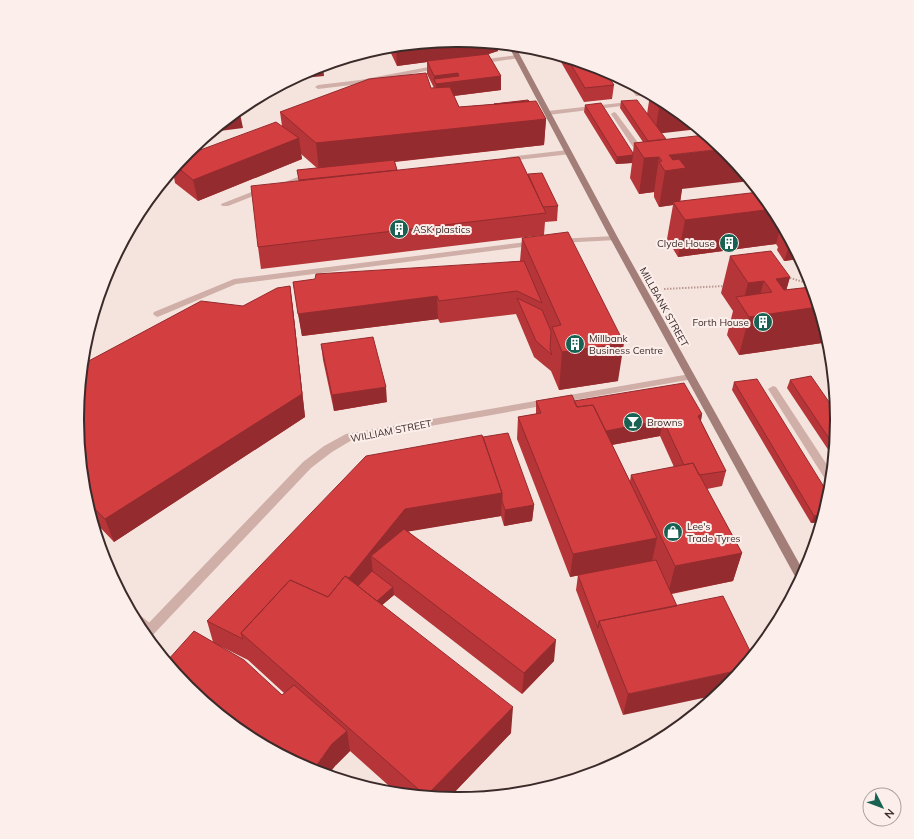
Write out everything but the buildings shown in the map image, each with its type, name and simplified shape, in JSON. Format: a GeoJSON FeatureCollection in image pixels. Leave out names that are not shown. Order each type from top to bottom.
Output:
{"type":"FeatureCollection","features":[{"type":"Feature","properties":{"kind":"street","name":"MILLBANK STREET"},"geometry":{"type":"LineString","coordinates":[[514,51],[642,290],[797,570]]}},
{"type":"Feature","properties":{"kind":"street"},"geometry":{"type":"LineString","coordinates":[[471,63],[517,57]]}},
{"type":"Feature","properties":{"kind":"street"},"geometry":{"type":"LineString","coordinates":[[318,87],[360,82],[448,66]]}},
{"type":"Feature","properties":{"kind":"street"},"geometry":{"type":"LineString","coordinates":[[548,113],[628,104]]}},
{"type":"Feature","properties":{"kind":"street"},"geometry":{"type":"LineString","coordinates":[[614,114],[642,155],[650,158]]}},
{"type":"Feature","properties":{"kind":"street"},"geometry":{"type":"LineString","coordinates":[[502,159],[568,152]]}},
{"type":"Feature","properties":{"kind":"street"},"geometry":{"type":"LineString","coordinates":[[225,204],[301,179],[317,177]]}},
{"type":"Feature","properties":{"kind":"street"},"geometry":{"type":"LineString","coordinates":[[157,314],[234,282],[547,241],[614,238]]}},
{"type":"Feature","properties":{"kind":"street","name":"WILLIAM STREET"},"geometry":{"type":"LineString","coordinates":[[150,630],[307,465],[328,449],[350,438],[690,377]]}},
{"type":"Feature","properties":{"kind":"street"},"geometry":{"type":"LineString","coordinates":[[773,389],[826,471]]}},
{"type":"Feature","properties":{"kind":"path"},"geometry":{"type":"LineString","coordinates":[[782,275],[803,282]]}},
{"type":"Feature","properties":{"kind":"path"},"geometry":{"type":"LineString","coordinates":[[642,290],[732,285]]}},
{"type":"Feature","properties":{"kind":"place","name":"ASK plastics"},"geometry":{"type":"Point","coordinates":[399,229]}},
{"type":"Feature","properties":{"kind":"place","name":"Clyde House"},"geometry":{"type":"Point","coordinates":[729,243]}},
{"type":"Feature","properties":{"kind":"place","name":"Forth House"},"geometry":{"type":"Point","coordinates":[763,322]}},
{"type":"Feature","properties":{"kind":"place","name":"Millbank Business Centre"},"geometry":{"type":"Point","coordinates":[575,344]}},
{"type":"Feature","properties":{"kind":"place","name":"Browns"},"geometry":{"type":"Point","coordinates":[633,422]}},
{"type":"Feature","properties":{"kind":"place","name":"Lee's Trade Tyres"},"geometry":{"type":"Point","coordinates":[673,532]}}]}
